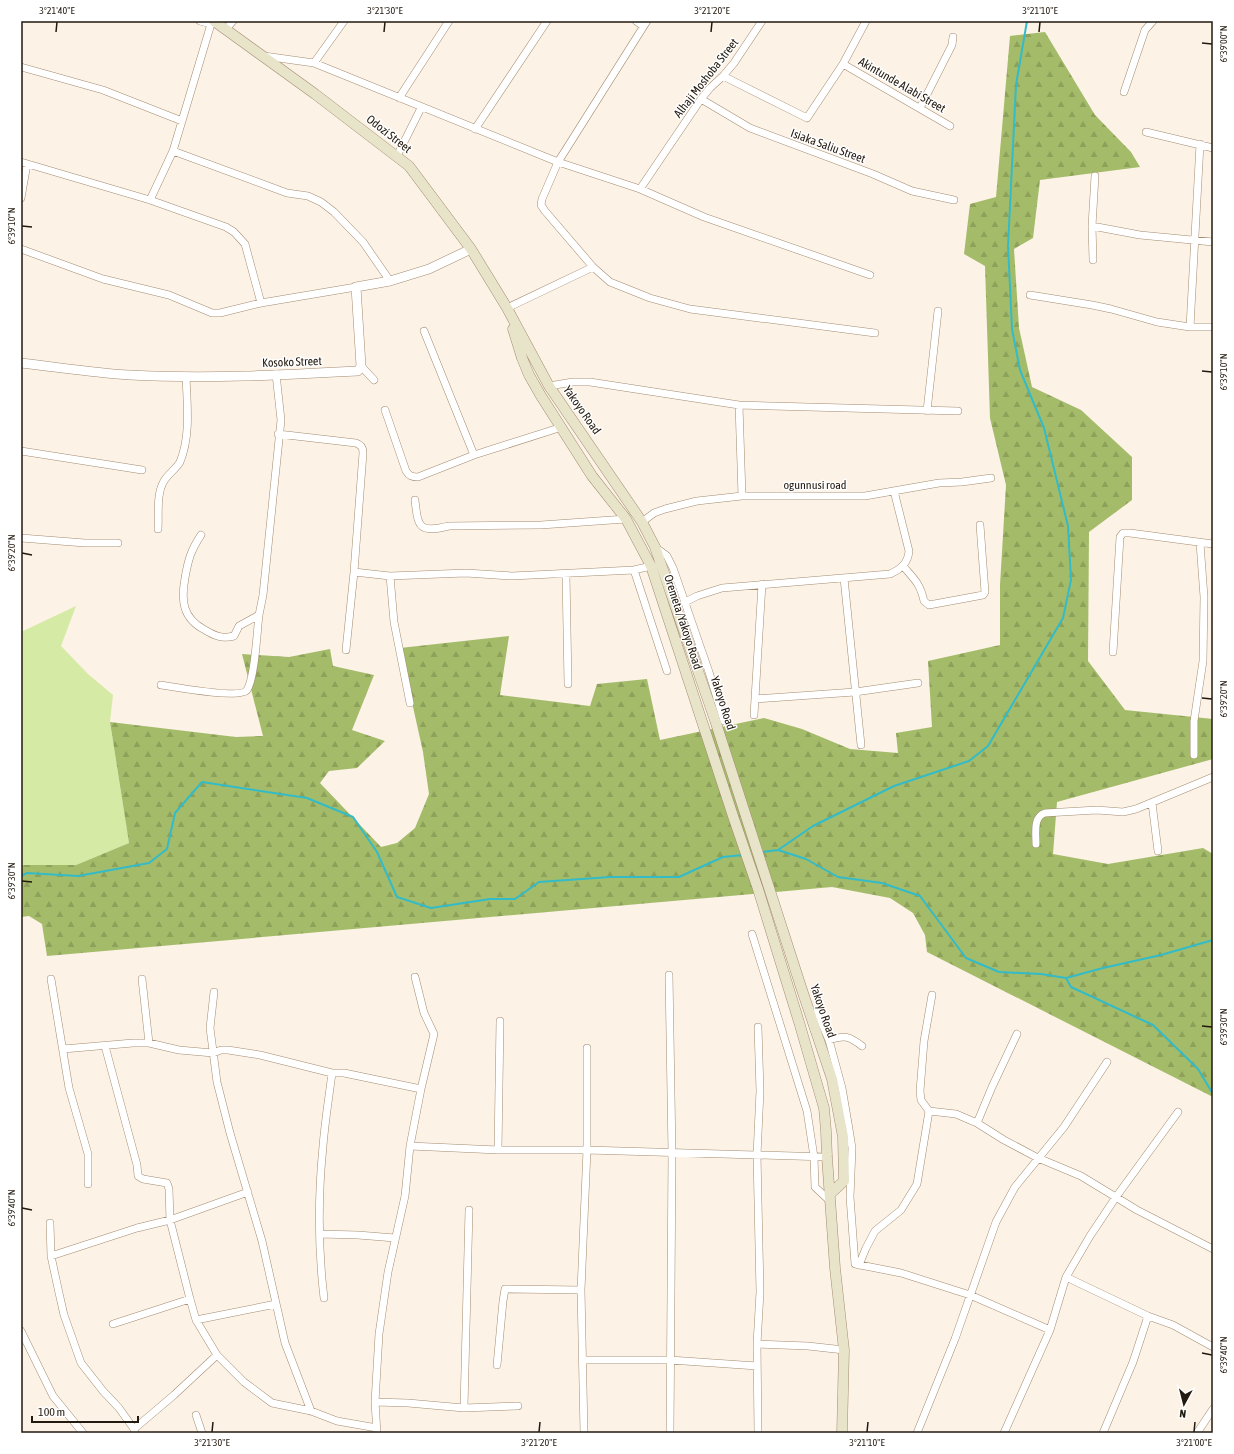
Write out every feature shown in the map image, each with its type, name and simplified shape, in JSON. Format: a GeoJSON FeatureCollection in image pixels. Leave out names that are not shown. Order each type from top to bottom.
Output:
{"type":"FeatureCollection","features":[{"type":"Feature","properties":{"kind":"main road","name":"Odozi Street"},"geometry":{"type":"LineString","coordinates":[[211,22],[226,29],[409,166],[471,249],[507,308]]}},
{"type":"Feature","properties":{"kind":"main road","name":"Yakoyo Road"},"geometry":{"type":"LineString","coordinates":[[507,308],[549,386],[642,522],[655,547],[689,644],[832,1079],[843,1138],[844,1181],[831,1198]]}},
{"type":"Feature","properties":{"kind":"main road","name":"Oremeta/Yakoyo Road"},"geometry":{"type":"LineString","coordinates":[[507,308],[522,358],[529,375],[592,476],[626,519],[651,566],[758,889],[817,1084],[824,1108],[835,1268],[844,1350],[842,1433]]}},
{"type":"Feature","properties":{"kind":"street"},"geometry":{"type":"LineString","coordinates":[[150,200],[173,151],[211,22],[200,21]]}},
{"type":"Feature","properties":{"kind":"street"},"geometry":{"type":"LineString","coordinates":[[226,29],[233,21]]}},
{"type":"Feature","properties":{"kind":"street"},"geometry":{"type":"LineString","coordinates":[[314,63],[344,21]]}},
{"type":"Feature","properties":{"kind":"street"},"geometry":{"type":"LineString","coordinates":[[399,98],[449,21]]}},
{"type":"Feature","properties":{"kind":"street"},"geometry":{"type":"LineString","coordinates":[[475,128],[547,21]]}},
{"type":"Feature","properties":{"kind":"street"},"geometry":{"type":"LineString","coordinates":[[636,21],[645,24],[558,162],[542,199],[541,205],[574,246],[593,267],[610,282],[650,298],[690,310],[875,333]]}},
{"type":"Feature","properties":{"kind":"street","name":"Alhaji Moshoba Street"},"geometry":{"type":"LineString","coordinates":[[640,190],[700,99],[723,76],[762,21]]}},
{"type":"Feature","properties":{"kind":"street"},"geometry":{"type":"LineString","coordinates":[[723,76],[807,118],[843,64],[866,21]]}},
{"type":"Feature","properties":{"kind":"street"},"geometry":{"type":"LineString","coordinates":[[1124,92],[1145,30],[1153,21]]}},
{"type":"Feature","properties":{"kind":"street"},"geometry":{"type":"LineString","coordinates":[[920,108],[952,45],[953,37]]}},
{"type":"Feature","properties":{"kind":"street"},"geometry":{"type":"LineString","coordinates":[[262,56],[314,63],[421,108],[558,162],[640,190],[704,217],[870,275]]}},
{"type":"Feature","properties":{"kind":"street","name":"Akintunde Alabi Street"},"geometry":{"type":"LineString","coordinates":[[843,64],[950,126]]}},
{"type":"Feature","properties":{"kind":"street"},"geometry":{"type":"LineString","coordinates":[[21,67],[103,90],[182,121]]}},
{"type":"Feature","properties":{"kind":"street","name":"Isiaka Saliu Street"},"geometry":{"type":"LineString","coordinates":[[700,99],[750,128],[873,174],[912,191],[954,200]]}},
{"type":"Feature","properties":{"kind":"street"},"geometry":{"type":"LineString","coordinates":[[397,156],[421,108]]}},
{"type":"Feature","properties":{"kind":"street"},"geometry":{"type":"LineString","coordinates":[[1146,132],[1213,148]]}},
{"type":"Feature","properties":{"kind":"street"},"geometry":{"type":"LineString","coordinates":[[1190,327],[1200,144]]}},
{"type":"Feature","properties":{"kind":"street"},"geometry":{"type":"LineString","coordinates":[[173,151],[287,193],[308,196],[321,202],[334,212],[363,242],[390,281]]}},
{"type":"Feature","properties":{"kind":"street"},"geometry":{"type":"LineString","coordinates":[[21,198],[24,163],[150,200],[226,227],[234,232],[245,244],[261,303]]}},
{"type":"Feature","properties":{"kind":"street"},"geometry":{"type":"LineString","coordinates":[[1092,260],[1092,226],[1095,176]]}},
{"type":"Feature","properties":{"kind":"street"},"geometry":{"type":"LineString","coordinates":[[1092,226],[1162,238],[1213,242]]}},
{"type":"Feature","properties":{"kind":"street"},"geometry":{"type":"LineString","coordinates":[[21,249],[103,279],[169,295],[212,313],[220,313],[261,303],[390,281],[429,269],[471,249]]}},
{"type":"Feature","properties":{"kind":"street"},"geometry":{"type":"LineString","coordinates":[[507,308],[593,267]]}},
{"type":"Feature","properties":{"kind":"street"},"geometry":{"type":"LineString","coordinates":[[356,287],[361,366],[374,380]]}},
{"type":"Feature","properties":{"kind":"street"},"geometry":{"type":"LineString","coordinates":[[1030,296],[1111,308],[1156,322],[1190,327],[1213,327]]}},
{"type":"Feature","properties":{"kind":"street"},"geometry":{"type":"LineString","coordinates":[[927,410],[938,311]]}},
{"type":"Feature","properties":{"kind":"street"},"geometry":{"type":"LineString","coordinates":[[424,331],[474,455]]}},
{"type":"Feature","properties":{"kind":"street","name":"Kosoko Street"},"geometry":{"type":"LineString","coordinates":[[21,363],[129,375],[218,377],[358,371],[361,366]]}},
{"type":"Feature","properties":{"kind":"street"},"geometry":{"type":"LineString","coordinates":[[160,685],[192,690],[242,694],[247,691],[252,681],[259,615],[263,595],[280,415],[276,374]]}},
{"type":"Feature","properties":{"kind":"street"},"geometry":{"type":"LineString","coordinates":[[158,529],[160,489],[165,479],[179,462],[185,444],[187,418],[186,376]]}},
{"type":"Feature","properties":{"kind":"street"},"geometry":{"type":"LineString","coordinates":[[549,386],[573,382],[590,382],[739,405],[958,411]]}},
{"type":"Feature","properties":{"kind":"street"},"geometry":{"type":"LineString","coordinates":[[739,405],[742,496]]}},
{"type":"Feature","properties":{"kind":"street"},"geometry":{"type":"LineString","coordinates":[[385,410],[406,471],[408,475],[412,477],[418,477],[474,455],[562,427]]}},
{"type":"Feature","properties":{"kind":"street"},"geometry":{"type":"LineString","coordinates":[[278,434],[356,443],[363,448],[364,453],[354,572],[346,650]]}},
{"type":"Feature","properties":{"kind":"street"},"geometry":{"type":"LineString","coordinates":[[21,451],[142,470]]}},
{"type":"Feature","properties":{"kind":"street","name":"ogunnusi road"},"geometry":{"type":"LineString","coordinates":[[642,522],[654,513],[697,501],[742,496],[865,496],[939,483],[962,482],[991,478]]}},
{"type":"Feature","properties":{"kind":"street"},"geometry":{"type":"LineString","coordinates":[[685,602],[697,596],[722,588],[890,574],[903,566],[909,558],[909,551],[894,491]]}},
{"type":"Feature","properties":{"kind":"street"},"geometry":{"type":"LineString","coordinates":[[415,500],[417,521],[427,529],[449,526],[541,525],[626,519]]}},
{"type":"Feature","properties":{"kind":"street"},"geometry":{"type":"LineString","coordinates":[[903,566],[919,584],[922,589],[924,601],[929,605],[984,595],[980,525]]}},
{"type":"Feature","properties":{"kind":"street"},"geometry":{"type":"LineString","coordinates":[[1113,652],[1120,537],[1123,533],[1213,544]]}},
{"type":"Feature","properties":{"kind":"street"},"geometry":{"type":"LineString","coordinates":[[201,535],[192,549],[188,560],[182,594],[183,605],[190,619],[202,629],[217,637],[226,638],[234,636],[239,626],[259,615]]}},
{"type":"Feature","properties":{"kind":"street"},"geometry":{"type":"LineString","coordinates":[[21,538],[85,543],[118,543]]}},
{"type":"Feature","properties":{"kind":"street"},"geometry":{"type":"LineString","coordinates":[[1194,755],[1194,721],[1203,661],[1204,597],[1200,543]]}},
{"type":"Feature","properties":{"kind":"street"},"geometry":{"type":"LineString","coordinates":[[655,547],[667,556],[685,602],[724,721]]}},
{"type":"Feature","properties":{"kind":"street"},"geometry":{"type":"LineString","coordinates":[[354,572],[390,576],[466,573],[512,576],[634,570],[651,566]]}},
{"type":"Feature","properties":{"kind":"street"},"geometry":{"type":"LineString","coordinates":[[634,570],[667,671]]}},
{"type":"Feature","properties":{"kind":"street"},"geometry":{"type":"LineString","coordinates":[[566,574],[568,684]]}},
{"type":"Feature","properties":{"kind":"street"},"geometry":{"type":"LineString","coordinates":[[390,576],[394,622],[410,703]]}},
{"type":"Feature","properties":{"kind":"street"},"geometry":{"type":"LineString","coordinates":[[844,578],[861,745]]}},
{"type":"Feature","properties":{"kind":"street"},"geometry":{"type":"LineString","coordinates":[[754,715],[762,584]]}},
{"type":"Feature","properties":{"kind":"street"},"geometry":{"type":"LineString","coordinates":[[755,699],[855,692],[918,683]]}},
{"type":"Feature","properties":{"kind":"street"},"geometry":{"type":"LineString","coordinates":[[1036,844],[1036,820],[1040,815],[1045,813],[1097,810],[1122,812],[1136,809],[1213,777]]}},
{"type":"Feature","properties":{"kind":"street"},"geometry":{"type":"LineString","coordinates":[[1152,803],[1158,851]]}},
{"type":"Feature","properties":{"kind":"street"},"geometry":{"type":"LineString","coordinates":[[752,934],[807,1111],[814,1157],[815,1187],[831,1198]]}},
{"type":"Feature","properties":{"kind":"street"},"geometry":{"type":"LineString","coordinates":[[669,975],[672,1153],[670,1433]]}},
{"type":"Feature","properties":{"kind":"street"},"geometry":{"type":"LineString","coordinates":[[105,1046],[137,1165],[138,1176],[143,1179],[167,1183],[169,1189],[170,1220],[196,1320],[217,1355],[244,1382],[272,1403],[377,1431],[375,1402],[379,1334],[388,1272],[405,1196],[410,1146],[434,1034],[424,1013],[415,977]]}},
{"type":"Feature","properties":{"kind":"street"},"geometry":{"type":"LineString","coordinates":[[142,978],[149,1043]]}},
{"type":"Feature","properties":{"kind":"street"},"geometry":{"type":"LineString","coordinates":[[51,979],[69,1088],[88,1154],[88,1184]]}},
{"type":"Feature","properties":{"kind":"street"},"geometry":{"type":"LineString","coordinates":[[214,992],[210,1028],[217,1082],[230,1133],[262,1241],[285,1343],[310,1412]]}},
{"type":"Feature","properties":{"kind":"street"},"geometry":{"type":"LineString","coordinates":[[859,1265],[875,1231],[901,1210],[917,1184],[929,1111],[922,1100],[920,1091],[924,1041],[932,995]]}},
{"type":"Feature","properties":{"kind":"street"},"geometry":{"type":"LineString","coordinates":[[816,1012],[830,1040],[842,1088],[849,1128],[852,1148],[850,1198],[854,1263],[856,1265],[901,1273],[970,1295],[1050,1330]]}},
{"type":"Feature","properties":{"kind":"street"},"geometry":{"type":"LineString","coordinates":[[498,1150],[500,1020]]}},
{"type":"Feature","properties":{"kind":"street"},"geometry":{"type":"LineString","coordinates":[[758,1027],[760,1091],[757,1155],[760,1292],[757,1344],[758,1433]]}},
{"type":"Feature","properties":{"kind":"street"},"geometry":{"type":"LineString","coordinates":[[977,1124],[992,1087],[1017,1034]]}},
{"type":"Feature","properties":{"kind":"street"},"geometry":{"type":"LineString","coordinates":[[830,1040],[840,1036],[851,1038],[862,1046]]}},
{"type":"Feature","properties":{"kind":"street"},"geometry":{"type":"LineString","coordinates":[[63,1050],[133,1043],[149,1043],[179,1050],[213,1053],[221,1050],[228,1050],[260,1055],[332,1073],[344,1073],[421,1089]]}},
{"type":"Feature","properties":{"kind":"street"},"geometry":{"type":"LineString","coordinates":[[584,1433],[581,1290],[587,1150],[587,1048]]}},
{"type":"Feature","properties":{"kind":"street"},"geometry":{"type":"LineString","coordinates":[[917,1433],[955,1339],[996,1222],[1015,1187],[1064,1127],[1106,1062]]}},
{"type":"Feature","properties":{"kind":"street"},"geometry":{"type":"LineString","coordinates":[[324,1298],[321,1272],[320,1234],[323,1146],[332,1073]]}},
{"type":"Feature","properties":{"kind":"street"},"geometry":{"type":"LineString","coordinates":[[929,1111],[956,1114],[977,1124],[1038,1158],[1081,1176],[1116,1198],[1163,1224],[1212,1246]]}},
{"type":"Feature","properties":{"kind":"street"},"geometry":{"type":"LineString","coordinates":[[1004,1433],[1050,1330],[1066,1277],[1090,1236],[1178,1112]]}},
{"type":"Feature","properties":{"kind":"street"},"geometry":{"type":"LineString","coordinates":[[410,1146],[498,1150],[587,1150],[827,1157]]}},
{"type":"Feature","properties":{"kind":"street"},"geometry":{"type":"LineString","coordinates":[[52,1256],[129,1230],[170,1220],[248,1192]]}},
{"type":"Feature","properties":{"kind":"street"},"geometry":{"type":"LineString","coordinates":[[464,1408],[469,1210]]}},
{"type":"Feature","properties":{"kind":"street"},"geometry":{"type":"LineString","coordinates":[[50,1223],[52,1256],[64,1315],[80,1363],[119,1408],[134,1431],[217,1355]]}},
{"type":"Feature","properties":{"kind":"street"},"geometry":{"type":"LineString","coordinates":[[320,1234],[395,1238]]}},
{"type":"Feature","properties":{"kind":"street"},"geometry":{"type":"LineString","coordinates":[[1066,1277],[1148,1316],[1173,1325],[1213,1347]]}},
{"type":"Feature","properties":{"kind":"street"},"geometry":{"type":"LineString","coordinates":[[497,1365],[505,1289],[581,1290]]}},
{"type":"Feature","properties":{"kind":"street"},"geometry":{"type":"LineString","coordinates":[[113,1324],[190,1299]]}},
{"type":"Feature","properties":{"kind":"street"},"geometry":{"type":"LineString","coordinates":[[196,1320],[276,1304]]}},
{"type":"Feature","properties":{"kind":"street"},"geometry":{"type":"LineString","coordinates":[[1103,1433],[1133,1362],[1148,1316]]}},
{"type":"Feature","properties":{"kind":"street"},"geometry":{"type":"LineString","coordinates":[[21,1331],[53,1396],[83,1433]]}},
{"type":"Feature","properties":{"kind":"street"},"geometry":{"type":"LineString","coordinates":[[757,1344],[808,1346],[844,1350]]}},
{"type":"Feature","properties":{"kind":"street"},"geometry":{"type":"LineString","coordinates":[[583,1360],[670,1360],[757,1366]]}},
{"type":"Feature","properties":{"kind":"street"},"geometry":{"type":"LineString","coordinates":[[375,1402],[408,1403],[464,1408],[518,1406]]}},
{"type":"Feature","properties":{"kind":"street"},"geometry":{"type":"LineString","coordinates":[[1197,1433],[1213,1409]]}},
{"type":"Feature","properties":{"kind":"street"},"geometry":{"type":"LineString","coordinates":[[196,1415],[202,1433]]}},
{"type":"Feature","properties":{"kind":"green space"},"geometry":{"type":"Polygon","coordinates":[[[1045,32],[1095,115],[1131,152],[1140,167],[1040,180],[1033,238],[1014,249],[1019,328],[1032,387],[1081,410],[1132,457],[1132,500],[1089,532],[1088,661],[1125,710],[1213,719],[1213,759],[1057,802],[1053,854],[1108,864],[1203,848],[1213,854],[1213,1097],[927,952],[925,935],[913,913],[890,898],[832,887],[47,956],[42,924],[29,916],[21,917],[21,865],[76,865],[129,843],[110,722],[236,737],[263,736],[242,654],[289,657],[330,649],[333,666],[374,675],[352,730],[385,741],[357,768],[329,771],[320,783],[381,847],[397,843],[415,828],[429,794],[423,752],[400,648],[509,636],[500,695],[590,706],[597,684],[647,679],[660,740],[764,718],[802,729],[850,749],[898,753],[896,733],[932,727],[928,661],[1000,645],[1000,585],[1006,485],[990,418],[985,266],[964,254],[970,204],[996,197],[1010,36],[1045,32]]]}},
{"type":"Feature","properties":{"kind":"green space"},"geometry":{"type":"Polygon","coordinates":[[[76,606],[61,646],[88,674],[113,695],[110,722],[129,843],[76,865],[21,865],[21,631],[76,606]]]}},
{"type":"Feature","properties":{"kind":"waterway"},"geometry":{"type":"LineString","coordinates":[[778,850],[813,826],[894,786],[969,761],[988,746],[1063,618],[1071,580],[1068,526],[1044,428],[1020,370],[1012,329],[1008,246],[1016,85],[1027,21]]}},
{"type":"Feature","properties":{"kind":"waterway"},"geometry":{"type":"LineString","coordinates":[[21,876],[27,873],[78,876],[149,863],[167,849],[175,813],[202,782],[307,798],[353,817],[377,852],[397,897],[431,908],[490,899],[515,899],[539,882],[610,877],[679,877],[723,857],[743,855]]}},
{"type":"Feature","properties":{"kind":"waterway"},"geometry":{"type":"LineString","coordinates":[[761,852],[778,850],[806,859],[838,877],[882,883],[920,896],[966,958],[999,972],[1041,974],[1066,978],[1071,987],[1153,1025],[1198,1069],[1213,1094]]}},
{"type":"Feature","properties":{"kind":"waterway"},"geometry":{"type":"LineString","coordinates":[[1066,978],[1161,955],[1213,940]]}}]}
